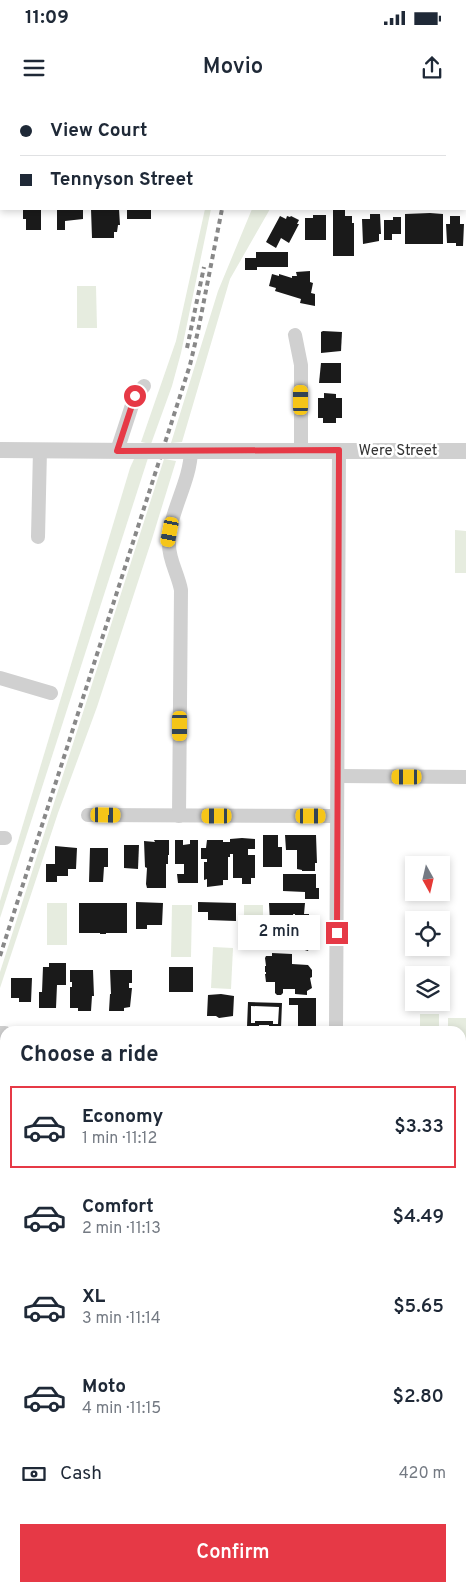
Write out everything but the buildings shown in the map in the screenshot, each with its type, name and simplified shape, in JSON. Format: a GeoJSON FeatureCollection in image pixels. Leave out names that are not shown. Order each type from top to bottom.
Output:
{"type":"FeatureCollection","features":[{"type":"Feature","properties":{"kind":"street"},"geometry":{"type":"LineString","coordinates":[[295,335],[301,365],[302,450]]}},
{"type":"Feature","properties":{"kind":"street"},"geometry":{"type":"LineString","coordinates":[[117,451],[135,396],[144,386]]}},
{"type":"Feature","properties":{"kind":"street","name":"Were Street"},"geometry":{"type":"LineString","coordinates":[[0,450],[466,451]]}},
{"type":"Feature","properties":{"kind":"street"},"geometry":{"type":"LineString","coordinates":[[38,537],[40,450]]}},
{"type":"Feature","properties":{"kind":"street"},"geometry":{"type":"LineString","coordinates":[[336,1026],[339,450]]}},
{"type":"Feature","properties":{"kind":"street"},"geometry":{"type":"LineString","coordinates":[[179,816],[181,590],[179,578],[169,552],[168,542],[172,521],[189,470],[184,451]]}},
{"type":"Feature","properties":{"kind":"street"},"geometry":{"type":"LineString","coordinates":[[0,678],[51,693]]}},
{"type":"Feature","properties":{"kind":"street"},"geometry":{"type":"LineString","coordinates":[[338,776],[466,777]]}},
{"type":"Feature","properties":{"kind":"street"},"geometry":{"type":"LineString","coordinates":[[88,815],[337,816]]}},
{"type":"Feature","properties":{"kind":"shaded area"},"geometry":{"type":"Polygon","coordinates":[[[205,210],[211,210],[181,353],[172,386],[151,444],[141,442],[176,341],[205,210]]]}},
{"type":"Feature","properties":{"kind":"shaded area"},"geometry":{"type":"Polygon","coordinates":[[[252,210],[269,210],[230,279],[182,442],[171,443],[218,291],[252,210]]]}},
{"type":"Feature","properties":{"kind":"shaded area"},"geometry":{"type":"Polygon","coordinates":[[[77,286],[96,286],[97,328],[77,328],[77,286]]]}},
{"type":"Feature","properties":{"kind":"shaded area"},"geometry":{"type":"Polygon","coordinates":[[[148,458],[0,918],[0,901],[130,468],[134,459],[148,458]]]}},
{"type":"Feature","properties":{"kind":"shaded area"},"geometry":{"type":"Polygon","coordinates":[[[164,459],[176,461],[152,539],[97,707],[58,813],[0,988],[0,972],[164,459]]]}},
{"type":"Feature","properties":{"kind":"shaded area"},"geometry":{"type":"Polygon","coordinates":[[[455,530],[466,531],[466,573],[455,573],[455,530]]]}},
{"type":"Feature","properties":{"kind":"shaded area"},"geometry":{"type":"Polygon","coordinates":[[[47,903],[67,903],[67,945],[47,945],[47,903]]]}},
{"type":"Feature","properties":{"kind":"shaded area"},"geometry":{"type":"Polygon","coordinates":[[[172,905],[192,905],[191,957],[171,957],[172,905]]]}},
{"type":"Feature","properties":{"kind":"shaded area"},"geometry":{"type":"Polygon","coordinates":[[[244,905],[263,905],[263,947],[244,947],[244,905]]]}},
{"type":"Feature","properties":{"kind":"shaded area"},"geometry":{"type":"Polygon","coordinates":[[[213,947],[233,948],[231,989],[211,988],[213,947]]]}},
{"type":"Feature","properties":{"kind":"shaded area"},"geometry":{"type":"Polygon","coordinates":[[[420,1014],[439,1014],[439,1026],[420,1026],[420,1014]]]}},
{"type":"Feature","properties":{"kind":"shaded area"},"geometry":{"type":"Polygon","coordinates":[[[448,1018],[466,1018],[466,1026],[448,1026],[448,1018]]]}},
{"type":"Feature","properties":{"kind":"railway"},"geometry":{"type":"LineString","coordinates":[[0,956],[190,365],[222,210]]}},
{"type":"Feature","properties":{"kind":"railway"},"geometry":{"type":"LineString","coordinates":[[187,348],[204,267]]}},
{"type":"Feature","properties":{"kind":"route"},"geometry":{"type":"LineString","coordinates":[[135,396],[117,451],[339,450],[337,933]]}}]}
